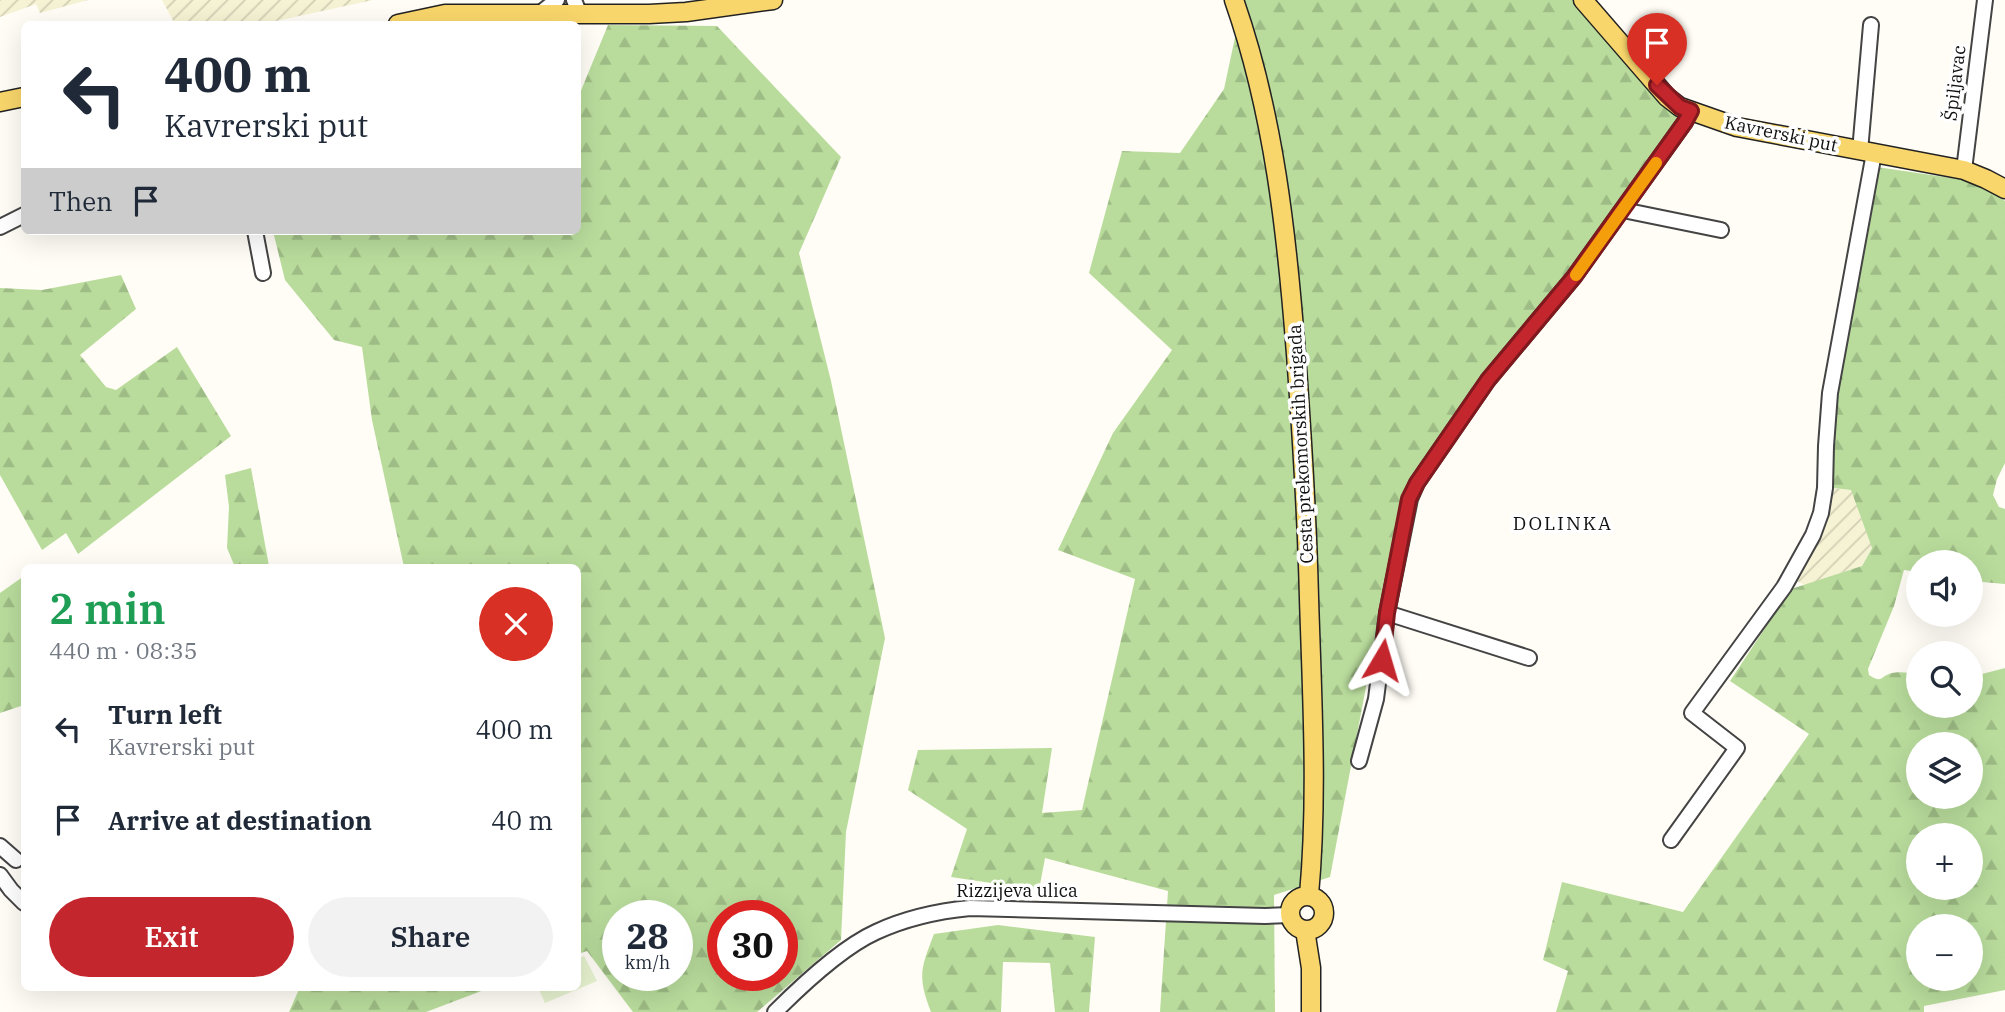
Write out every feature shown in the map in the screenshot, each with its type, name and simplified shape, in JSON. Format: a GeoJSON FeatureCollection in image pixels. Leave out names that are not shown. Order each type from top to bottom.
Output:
{"type":"FeatureCollection","features":[{"type":"Feature","properties":{"kind":"main road"},"geometry":{"type":"LineString","coordinates":[[412,21],[445,14],[539,14],[577,7],[686,12],[773,0]]}},
{"type":"Feature","properties":{"kind":"main road","name":"Cesta prekomorskih brigada"},"geometry":{"type":"LineString","coordinates":[[1234,0],[1260,92],[1287,241],[1308,537],[1314,850],[1309,895]]}},
{"type":"Feature","properties":{"kind":"main road"},"geometry":{"type":"LineString","coordinates":[[1241,0],[1241,20]]}},
{"type":"Feature","properties":{"kind":"main road","name":"Kavrerski put"},"geometry":{"type":"LineString","coordinates":[[1583,0],[1667,97],[1680,107],[1737,127],[1964,170],[2005,189]]}},
{"type":"Feature","properties":{"kind":"main road"},"geometry":{"type":"LineString","coordinates":[[0,102],[21,98]]}},
{"type":"Feature","properties":{"kind":"main road"},"geometry":{"type":"LineString","coordinates":[[1305,930],[1318,926],[1325,914],[1321,902],[1309,895],[1292,904],[1290,915],[1294,923],[1305,930],[1311,968],[1311,1012]]}},
{"type":"Feature","properties":{"kind":"street"},"geometry":{"type":"LineString","coordinates":[[539,14],[557,0]]}},
{"type":"Feature","properties":{"kind":"street","name":"Špiljavac"},"geometry":{"type":"LineString","coordinates":[[1964,170],[1985,0]]}},
{"type":"Feature","properties":{"kind":"street","name":"Kavrerski put"},"geometry":{"type":"LineString","coordinates":[[1867,152],[1871,25]]}},
{"type":"Feature","properties":{"kind":"street"},"geometry":{"type":"LineString","coordinates":[[1359,761],[1376,699],[1387,613],[1409,499],[1417,483],[1488,380],[1574,277],[1691,111]]}},
{"type":"Feature","properties":{"kind":"street"},"geometry":{"type":"LineString","coordinates":[[1671,840],[1737,748],[1692,713],[1784,587],[1813,536],[1821,513],[1825,488],[1825,446],[1830,393],[1867,152]]}},
{"type":"Feature","properties":{"kind":"street"},"geometry":{"type":"LineString","coordinates":[[1623,210],[1721,230]]}},
{"type":"Feature","properties":{"kind":"street"},"geometry":{"type":"LineString","coordinates":[[0,227],[21,216]]}},
{"type":"Feature","properties":{"kind":"street"},"geometry":{"type":"LineString","coordinates":[[256,235],[263,273]]}},
{"type":"Feature","properties":{"kind":"street"},"geometry":{"type":"LineString","coordinates":[[1387,613],[1529,659]]}},
{"type":"Feature","properties":{"kind":"street"},"geometry":{"type":"LineString","coordinates":[[0,846],[16,860]]}},
{"type":"Feature","properties":{"kind":"street"},"geometry":{"type":"LineString","coordinates":[[0,875],[21,900]]}},
{"type":"Feature","properties":{"kind":"street","name":"Rizzijeva ulica"},"geometry":{"type":"LineString","coordinates":[[775,1012],[848,948],[877,931],[938,912],[970,908],[1290,915]]}},
{"type":"Feature","properties":{"kind":"shaded area"},"geometry":{"type":"Polygon","coordinates":[[[0,0],[88,0],[40,13],[36,4],[0,17],[0,0]]]}},
{"type":"Feature","properties":{"kind":"shaded area"},"geometry":{"type":"Polygon","coordinates":[[[162,0],[373,0],[276,21],[173,21],[162,0]]]}},
{"type":"Feature","properties":{"kind":"shaded area"},"geometry":{"type":"Polygon","coordinates":[[[1834,488],[1851,490],[1872,547],[1862,566],[1805,585],[1794,580],[1814,547],[1834,488]]]}},
{"type":"Feature","properties":{"kind":"green space"},"geometry":{"type":"Polygon","coordinates":[[[1243,0],[1576,0],[1681,118],[1586,252],[1480,376],[1402,497],[1330,877],[1274,895],[1275,1012],[1160,1012],[1168,891],[1045,858],[1039,890],[951,877],[967,829],[908,790],[918,750],[1052,748],[1042,813],[1082,810],[1135,579],[1058,550],[1113,433],[1172,350],[1089,273],[1122,151],[1180,153],[1224,89],[1243,0]]]}},
{"type":"Feature","properties":{"kind":"green space"},"geometry":{"type":"Polygon","coordinates":[[[608,25],[717,26],[841,157],[799,253],[831,381],[885,638],[846,832],[841,940],[798,977],[798,900],[707,900],[707,991],[782,991],[757,1012],[633,1012],[617,991],[693,991],[693,900],[602,900],[602,971],[587,951],[581,953],[581,564],[403,564],[372,420],[362,347],[334,340],[285,280],[274,235],[581,235],[581,91],[608,25]]]}},
{"type":"Feature","properties":{"kind":"green space"},"geometry":{"type":"Polygon","coordinates":[[[1877,167],[1978,182],[2005,201],[2005,463],[1993,495],[1999,507],[2005,509],[2005,584],[1983,582],[1983,550],[1906,550],[1906,570],[1868,669],[1869,675],[1877,679],[1895,672],[1906,672],[1906,718],[1983,718],[1983,674],[2005,668],[2005,990],[1924,1006],[1924,1012],[1556,1012],[1568,971],[1543,960],[1562,882],[1683,912],[1809,734],[1730,681],[1791,589],[1862,566],[1872,548],[1851,490],[1834,488],[1829,432],[1877,167]]]}},
{"type":"Feature","properties":{"kind":"green space"},"geometry":{"type":"Polygon","coordinates":[[[121,275],[136,309],[80,355],[106,387],[116,390],[177,347],[231,436],[78,554],[66,533],[42,550],[0,475],[0,288],[42,290],[121,275]]]}},
{"type":"Feature","properties":{"kind":"green space"},"geometry":{"type":"Polygon","coordinates":[[[251,468],[269,564],[234,564],[227,548],[229,507],[225,475],[251,468]]]}},
{"type":"Feature","properties":{"kind":"green space"},"geometry":{"type":"Polygon","coordinates":[[[21,578],[21,706],[0,713],[0,593],[21,578]]]}},
{"type":"Feature","properties":{"kind":"green space"},"geometry":{"type":"Polygon","coordinates":[[[998,925],[1095,937],[1089,1012],[1055,1012],[1050,963],[1003,962],[1001,1012],[931,1012],[922,972],[934,934],[998,925]]]}},
{"type":"Feature","properties":{"kind":"green space"},"geometry":{"type":"Polygon","coordinates":[[[584,956],[597,981],[581,988],[581,958],[584,956]]]}},
{"type":"Feature","properties":{"kind":"green space"},"geometry":{"type":"Polygon","coordinates":[[[298,991],[481,991],[426,1012],[289,1012],[298,991]]]}},
{"type":"Feature","properties":{"kind":"green space"},"geometry":{"type":"Polygon","coordinates":[[[540,991],[573,991],[545,1003],[540,991]]]}},
{"type":"Feature","properties":{"kind":"slow traffic"},"geometry":{"type":"LineString","coordinates":[[1576,275],[1656,163]]}},
{"type":"Feature","properties":{"kind":"district","name":"DOLINKA"},"geometry":{"type":"Point","coordinates":[1563,523]}},
{"type":"Feature","properties":{"kind":"route"},"geometry":{"type":"LineString","coordinates":[[1382,660],[1387,613],[1409,499],[1417,483],[1488,380],[1597,247],[1685,122],[1691,111],[1680,107],[1657,85]]}}]}
